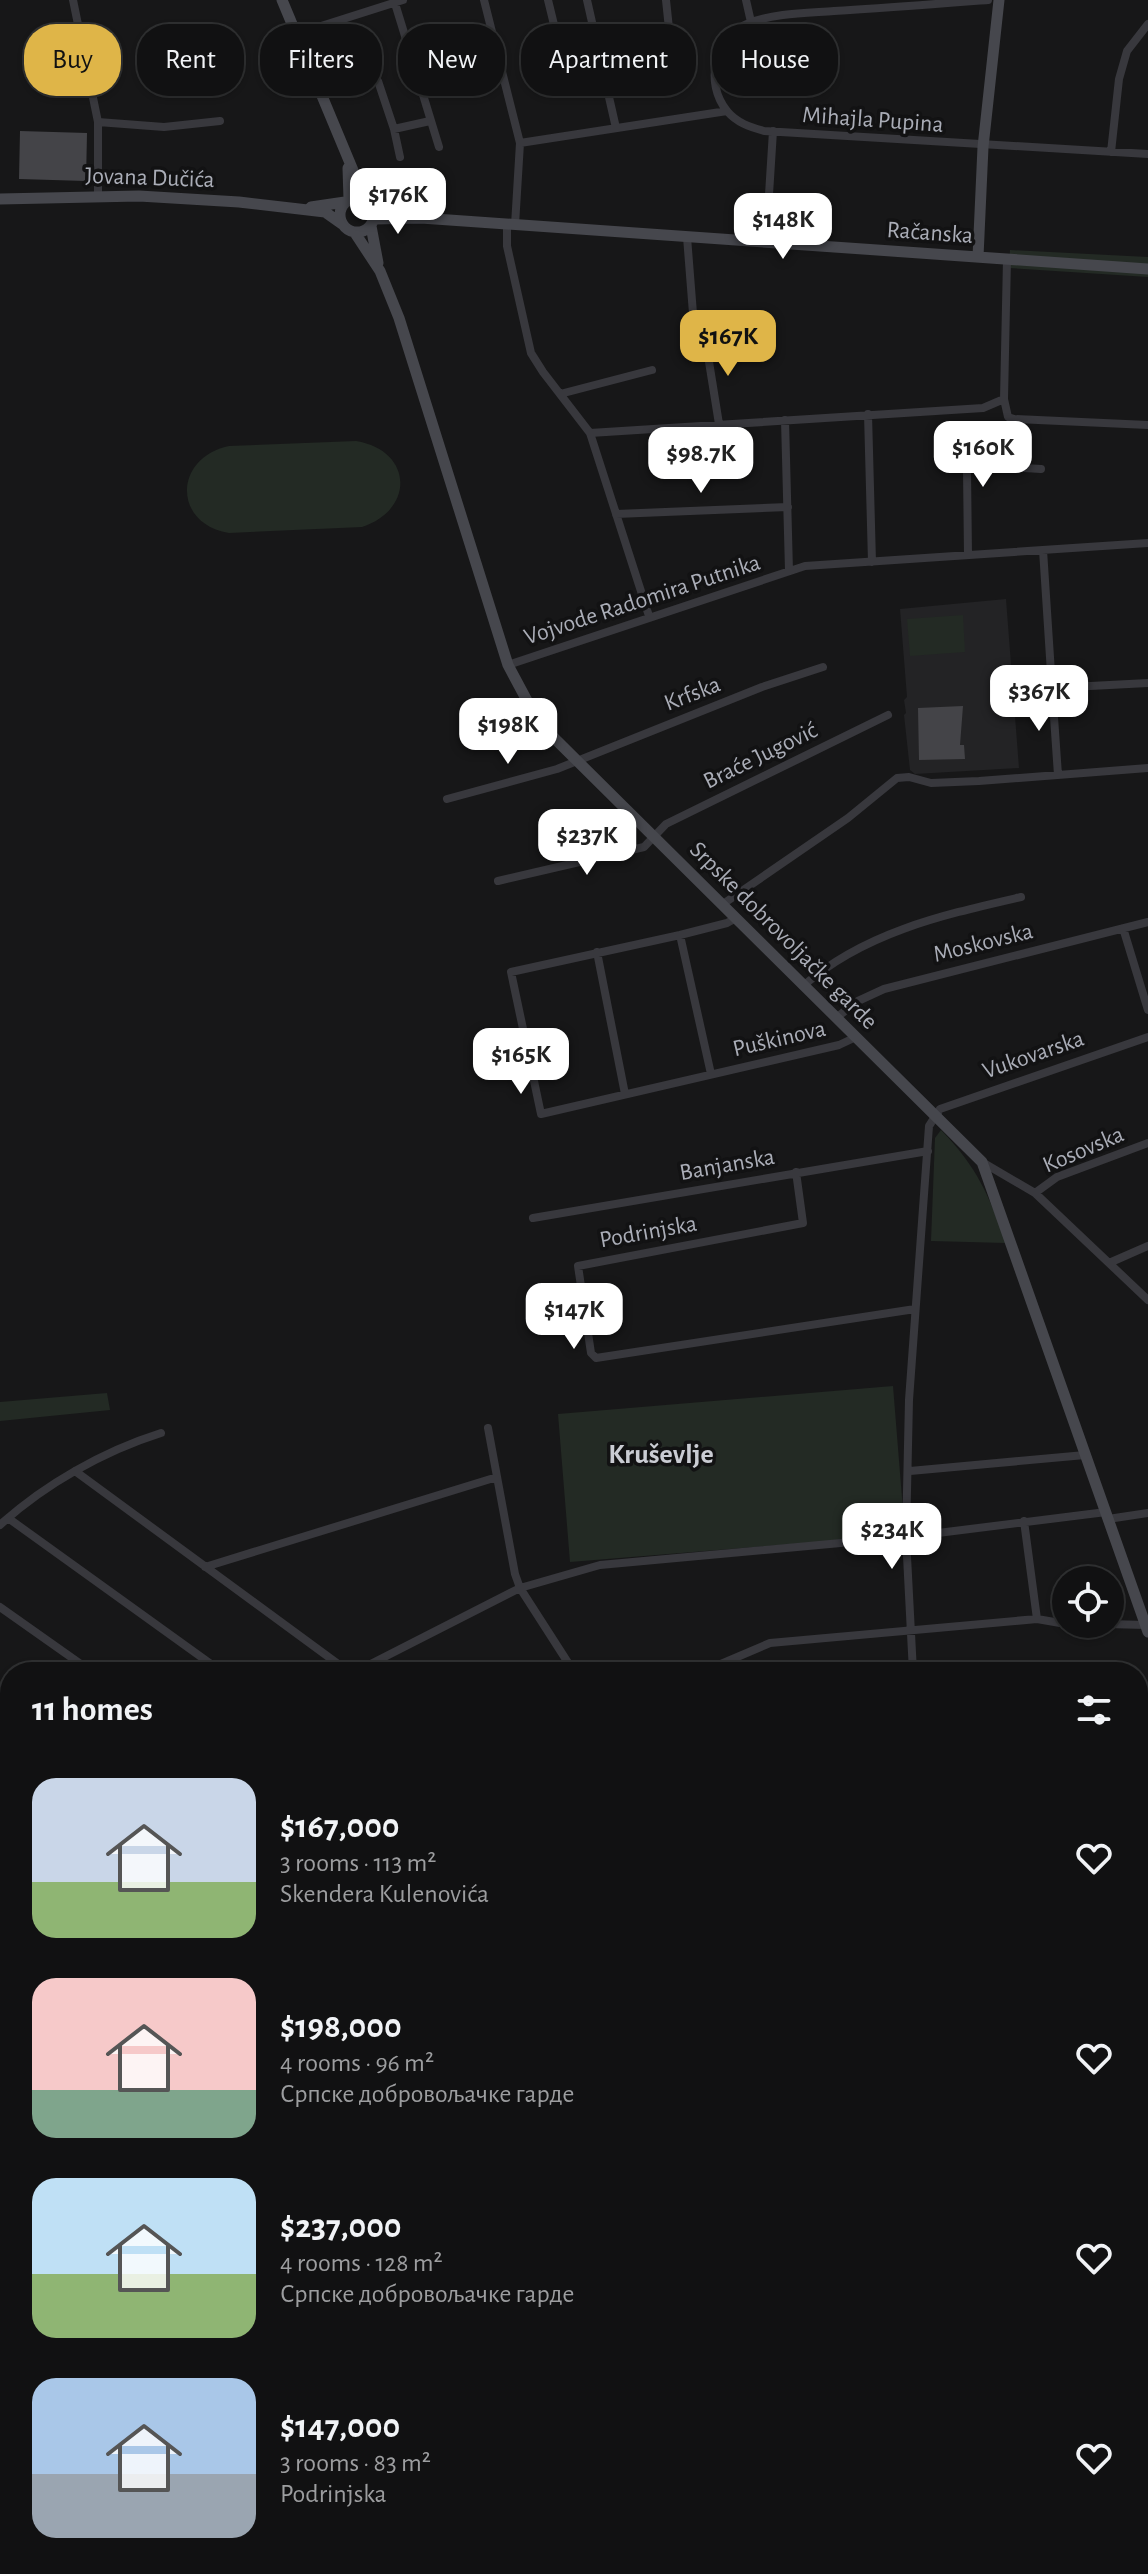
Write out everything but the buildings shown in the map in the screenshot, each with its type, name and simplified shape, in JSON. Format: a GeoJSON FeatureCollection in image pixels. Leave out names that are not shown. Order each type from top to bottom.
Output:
{"type":"FeatureCollection","features":[{"type":"Feature","properties":{"kind":"main road"},"geometry":{"type":"LineString","coordinates":[[282,0],[292,24]]}},
{"type":"Feature","properties":{"kind":"main road"},"geometry":{"type":"LineString","coordinates":[[978,257],[983,147],[999,0]]}},
{"type":"Feature","properties":{"kind":"main road"},"geometry":{"type":"LineString","coordinates":[[322,96],[369,203],[380,271]]}},
{"type":"Feature","properties":{"kind":"main road"},"geometry":{"type":"LineString","coordinates":[[342,224],[340,217],[347,201],[348,159]]}},
{"type":"Feature","properties":{"kind":"main road","name":"Jovana Dučića"},"geometry":{"type":"LineString","coordinates":[[0,199],[98,196],[180,198],[299,209]]}},
{"type":"Feature","properties":{"kind":"main road"},"geometry":{"type":"LineString","coordinates":[[299,209],[347,201],[369,203],[421,218]]}},
{"type":"Feature","properties":{"kind":"main road"},"geometry":{"type":"LineString","coordinates":[[299,209],[325,212],[355,233],[380,271]]}},
{"type":"Feature","properties":{"kind":"main road"},"geometry":{"type":"LineString","coordinates":[[355,233],[373,222],[421,218]]}},
{"type":"Feature","properties":{"kind":"main road","name":"Račanska"},"geometry":{"type":"LineString","coordinates":[[421,218],[1148,269]]}},
{"type":"Feature","properties":{"kind":"main road","name":"Srpske dobrovoljačke garde"},"geometry":{"type":"LineString","coordinates":[[380,271],[399,318],[508,665],[539,723],[982,1162],[1085,1455],[1144,1608],[1147,1629]]}},
{"type":"Feature","properties":{"kind":"street"},"geometry":{"type":"LineString","coordinates":[[73,0],[98,122],[98,196]]}},
{"type":"Feature","properties":{"kind":"street"},"geometry":{"type":"LineString","coordinates":[[484,0],[520,143],[507,246],[531,353],[590,433],[649,616]]}},
{"type":"Feature","properties":{"kind":"street"},"geometry":{"type":"LineString","coordinates":[[548,0],[554,24]]}},
{"type":"Feature","properties":{"kind":"street"},"geometry":{"type":"LineString","coordinates":[[587,0],[592,24]]}},
{"type":"Feature","properties":{"kind":"street"},"geometry":{"type":"LineString","coordinates":[[666,0],[669,24]]}},
{"type":"Feature","properties":{"kind":"street"},"geometry":{"type":"LineString","coordinates":[[746,0],[751,22]]}},
{"type":"Feature","properties":{"kind":"street"},"geometry":{"type":"LineString","coordinates":[[824,0],[827,12]]}},
{"type":"Feature","properties":{"kind":"street"},"geometry":{"type":"LineString","coordinates":[[520,143],[727,111],[717,90],[715,66],[727,39],[751,22],[827,12],[988,0]]}},
{"type":"Feature","properties":{"kind":"street"},"geometry":{"type":"LineString","coordinates":[[327,24],[398,1],[439,147]]}},
{"type":"Feature","properties":{"kind":"street"},"geometry":{"type":"LineString","coordinates":[[1111,152],[1119,79],[1127,51],[1148,24]]}},
{"type":"Feature","properties":{"kind":"street"},"geometry":{"type":"LineString","coordinates":[[382,93],[400,157]]}},
{"type":"Feature","properties":{"kind":"street"},"geometry":{"type":"LineString","coordinates":[[609,96],[616,128]]}},
{"type":"Feature","properties":{"kind":"street","name":"Mihajla Pupina"},"geometry":{"type":"LineString","coordinates":[[727,111],[748,126],[773,131],[983,147],[1148,154]]}},
{"type":"Feature","properties":{"kind":"street"},"geometry":{"type":"LineString","coordinates":[[98,122],[164,127],[220,121]]}},
{"type":"Feature","properties":{"kind":"street"},"geometry":{"type":"LineString","coordinates":[[394,129],[430,121]]}},
{"type":"Feature","properties":{"kind":"street"},"geometry":{"type":"LineString","coordinates":[[766,242],[773,131]]}},
{"type":"Feature","properties":{"kind":"street"},"geometry":{"type":"LineString","coordinates":[[687,237],[694,326]]}},
{"type":"Feature","properties":{"kind":"street"},"geometry":{"type":"LineString","coordinates":[[1007,259],[1004,399],[1008,417],[1148,425]]}},
{"type":"Feature","properties":{"kind":"street"},"geometry":{"type":"LineString","coordinates":[[705,337],[719,424]]}},
{"type":"Feature","properties":{"kind":"street"},"geometry":{"type":"LineString","coordinates":[[560,394],[652,370]]}},
{"type":"Feature","properties":{"kind":"street"},"geometry":{"type":"LineString","coordinates":[[590,433],[983,408],[1004,399]]}},
{"type":"Feature","properties":{"kind":"street"},"geometry":{"type":"LineString","coordinates":[[868,414],[872,562]]}},
{"type":"Feature","properties":{"kind":"street","name":"Vojvode Radomira Putnika"},"geometry":{"type":"LineString","coordinates":[[785,420],[789,571]]}},
{"type":"Feature","properties":{"kind":"street"},"geometry":{"type":"LineString","coordinates":[[968,555],[967,470],[979,465],[1041,469]]}},
{"type":"Feature","properties":{"kind":"street"},"geometry":{"type":"LineString","coordinates":[[616,514],[788,507]]}},
{"type":"Feature","properties":{"kind":"street","name":"Vojvode Radomira Putnika"},"geometry":{"type":"LineString","coordinates":[[508,665],[805,566],[1148,543]]}},
{"type":"Feature","properties":{"kind":"street"},"geometry":{"type":"LineString","coordinates":[[1043,550],[1058,775]]}},
{"type":"Feature","properties":{"kind":"street","name":"Krfska"},"geometry":{"type":"LineString","coordinates":[[447,799],[578,760],[762,687],[823,667]]}},
{"type":"Feature","properties":{"kind":"street"},"geometry":{"type":"LineString","coordinates":[[1052,688],[1148,683]]}},
{"type":"Feature","properties":{"kind":"street","name":"Braće Jugović"},"geometry":{"type":"LineString","coordinates":[[498,881],[644,847],[666,824],[888,715]]}},
{"type":"Feature","properties":{"kind":"street"},"geometry":{"type":"LineString","coordinates":[[723,904],[848,818],[897,778],[914,778],[931,783],[1148,768]]}},
{"type":"Feature","properties":{"kind":"street"},"geometry":{"type":"LineString","coordinates":[[803,986],[853,951],[895,931],[944,915],[1021,897]]}},
{"type":"Feature","properties":{"kind":"street","name":"Puškinova"},"geometry":{"type":"LineString","coordinates":[[736,918],[680,935],[511,972],[541,1114],[839,1045],[856,1037]]}},
{"type":"Feature","properties":{"kind":"street","name":"Moskovska"},"geometry":{"type":"LineString","coordinates":[[836,1018],[858,1001],[884,989],[1148,922]]}},
{"type":"Feature","properties":{"kind":"street"},"geometry":{"type":"LineString","coordinates":[[1123,928],[1148,1010]]}},
{"type":"Feature","properties":{"kind":"street","name":"Puškinova"},"geometry":{"type":"LineString","coordinates":[[680,935],[711,1074]]}},
{"type":"Feature","properties":{"kind":"street"},"geometry":{"type":"LineString","coordinates":[[597,952],[625,1094]]}},
{"type":"Feature","properties":{"kind":"street","name":"Vukovarska"},"geometry":{"type":"LineString","coordinates":[[934,1115],[940,1109],[981,1093],[1148,1037]]}},
{"type":"Feature","properties":{"kind":"street"},"geometry":{"type":"LineString","coordinates":[[912,1662],[906,1537],[910,1471],[909,1400],[929,1126],[934,1115]]}},
{"type":"Feature","properties":{"kind":"street","name":"Kosovska"},"geometry":{"type":"LineString","coordinates":[[1035,1193],[1057,1177],[1148,1143]]}},
{"type":"Feature","properties":{"kind":"street","name":"Banjanska"},"geometry":{"type":"LineString","coordinates":[[533,1218],[928,1151]]}},
{"type":"Feature","properties":{"kind":"street"},"geometry":{"type":"LineString","coordinates":[[982,1162],[1035,1193],[1148,1300]]}},
{"type":"Feature","properties":{"kind":"street","name":"Podrinjska"},"geometry":{"type":"LineString","coordinates":[[796,1172],[803,1223],[578,1266],[591,1353],[596,1358],[915,1309]]}},
{"type":"Feature","properties":{"kind":"street"},"geometry":{"type":"LineString","coordinates":[[1109,1263],[1148,1246]]}},
{"type":"Feature","properties":{"kind":"street"},"geometry":{"type":"LineString","coordinates":[[488,1428],[520,1588],[568,1662]]}},
{"type":"Feature","properties":{"kind":"street"},"geometry":{"type":"LineString","coordinates":[[0,1525],[75,1471],[124,1445],[161,1433]]}},
{"type":"Feature","properties":{"kind":"street"},"geometry":{"type":"LineString","coordinates":[[910,1471],[1085,1455]]}},
{"type":"Feature","properties":{"kind":"street"},"geometry":{"type":"LineString","coordinates":[[75,1471],[335,1662]]}},
{"type":"Feature","properties":{"kind":"street"},"geometry":{"type":"LineString","coordinates":[[205,1567],[497,1477]]}},
{"type":"Feature","properties":{"kind":"street"},"geometry":{"type":"LineString","coordinates":[[375,1662],[520,1588],[600,1565],[906,1537],[1024,1521],[1148,1513]]}},
{"type":"Feature","properties":{"kind":"street"},"geometry":{"type":"LineString","coordinates":[[8,1518],[208,1662]]}},
{"type":"Feature","properties":{"kind":"street"},"geometry":{"type":"LineString","coordinates":[[1024,1521],[1037,1619]]}},
{"type":"Feature","properties":{"kind":"street"},"geometry":{"type":"LineString","coordinates":[[0,1607],[78,1662]]}},
{"type":"Feature","properties":{"kind":"street"},"geometry":{"type":"LineString","coordinates":[[725,1662],[770,1643],[1037,1619],[1052,1621]]}},
{"type":"Feature","properties":{"kind":"street"},"geometry":{"type":"LineString","coordinates":[[1124,1626],[1147,1629]]}},
{"type":"Feature","properties":{"kind":"shaded area"},"geometry":{"type":"Polygon","coordinates":[[[1010,250],[1148,257],[1148,277],[1009,268],[1010,250]]]}},
{"type":"Feature","properties":{"kind":"shaded area"},"geometry":{"type":"Polygon","coordinates":[[[356,441],[375,447],[388,456],[397,467],[400,481],[399,494],[392,507],[380,519],[362,527],[229,533],[211,527],[198,517],[190,505],[187,491],[190,476],[198,463],[211,453],[229,446],[356,441]]]}},
{"type":"Feature","properties":{"kind":"shaded area"},"geometry":{"type":"Polygon","coordinates":[[[1006,599],[1019,768],[915,774],[910,770],[904,715],[904,700],[907,697],[900,609],[1006,599]]]}},
{"type":"Feature","properties":{"kind":"shaded area"},"geometry":{"type":"Polygon","coordinates":[[[963,615],[965,652],[910,656],[907,619],[963,615]]]}},
{"type":"Feature","properties":{"kind":"shaded area"},"geometry":{"type":"Polygon","coordinates":[[[941,1130],[981,1182],[1006,1243],[931,1241],[935,1138],[941,1130]]]}},
{"type":"Feature","properties":{"kind":"shaded area"},"geometry":{"type":"Polygon","coordinates":[[[893,1386],[905,1535],[570,1562],[558,1414],[893,1386]]]}},
{"type":"Feature","properties":{"kind":"shaded area"},"geometry":{"type":"Polygon","coordinates":[[[107,1393],[110,1410],[0,1421],[0,1402],[107,1393]]]}},
{"type":"Feature","properties":{"kind":"district","name":"Kruševlje"},"geometry":{"type":"Point","coordinates":[661,1453]}}]}
